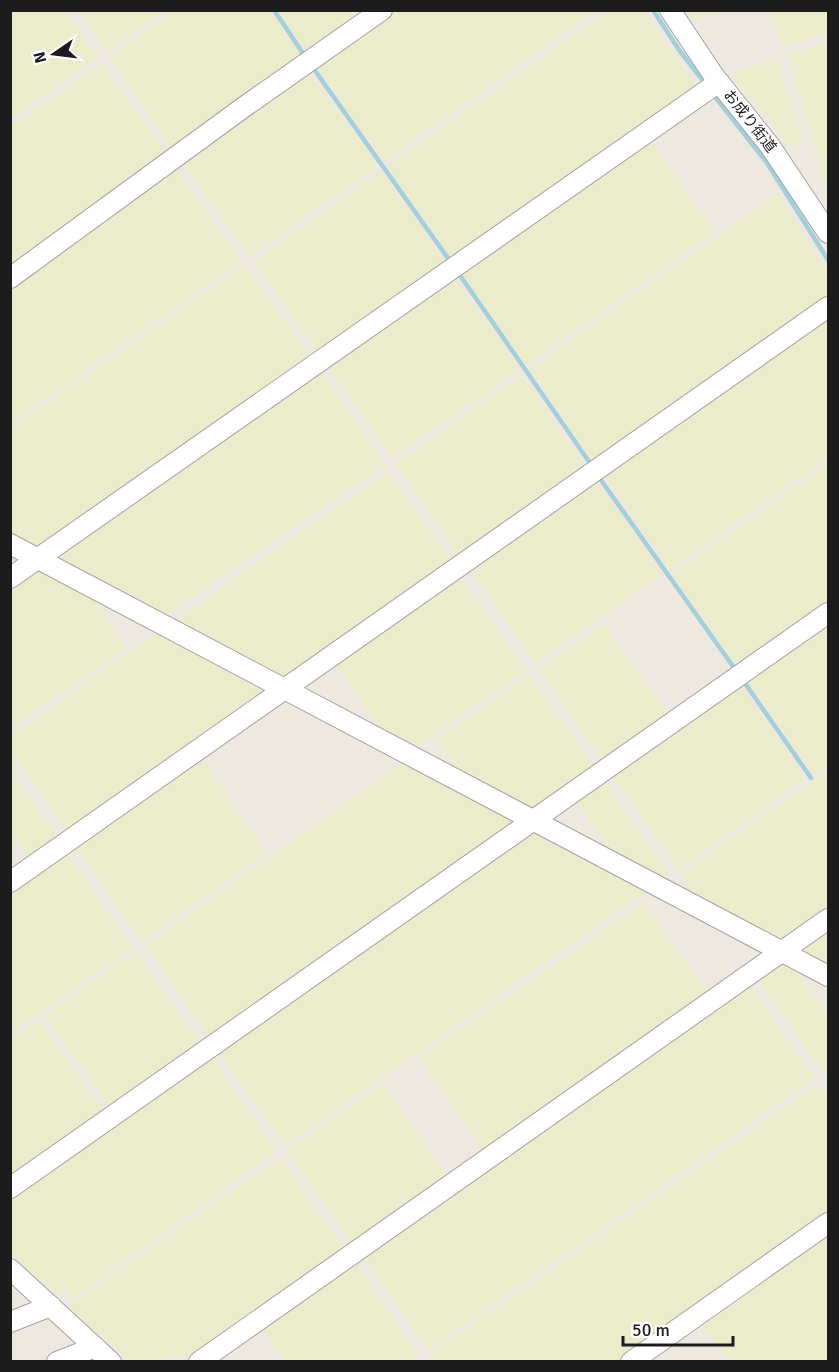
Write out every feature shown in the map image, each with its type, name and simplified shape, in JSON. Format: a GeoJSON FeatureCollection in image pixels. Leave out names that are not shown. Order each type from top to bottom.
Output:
{"type":"FeatureCollection","features":[{"type":"Feature","properties":{"kind":"street"},"geometry":{"type":"LineString","coordinates":[[10,278],[244,106],[382,10]]}},
{"type":"Feature","properties":{"kind":"street","name":"お成り街道"},"geometry":{"type":"LineString","coordinates":[[670,10],[719,82],[770,146],[828,233]]}},
{"type":"Feature","properties":{"kind":"street"},"geometry":{"type":"LineString","coordinates":[[10,578],[719,82]]}},
{"type":"Feature","properties":{"kind":"street"},"geometry":{"type":"LineString","coordinates":[[10,882],[828,307]]}},
{"type":"Feature","properties":{"kind":"street"},"geometry":{"type":"LineString","coordinates":[[10,544],[828,976]]}},
{"type":"Feature","properties":{"kind":"street"},"geometry":{"type":"LineString","coordinates":[[10,1188],[828,612]]}},
{"type":"Feature","properties":{"kind":"street"},"geometry":{"type":"LineString","coordinates":[[199,1362],[828,919]]}},
{"type":"Feature","properties":{"kind":"street"},"geometry":{"type":"LineString","coordinates":[[632,1362],[828,1223]]}},
{"type":"Feature","properties":{"kind":"street"},"geometry":{"type":"LineString","coordinates":[[10,1269],[111,1362]]}},
{"type":"Feature","properties":{"kind":"street"},"geometry":{"type":"LineString","coordinates":[[10,1322],[51,1306]]}},
{"type":"Feature","properties":{"kind":"street"},"geometry":{"type":"LineString","coordinates":[[57,1362],[95,1347]]}},
{"type":"Feature","properties":{"kind":"green space"},"geometry":{"type":"Polygon","coordinates":[[[11,10],[65,11],[99,58],[11,119],[11,10]]]}},
{"type":"Feature","properties":{"kind":"green space"},"geometry":{"type":"Polygon","coordinates":[[[269,10],[303,59],[172,150],[108,57],[174,11],[269,10]]]}},
{"type":"Feature","properties":{"kind":"green space"},"geometry":{"type":"Polygon","coordinates":[[[77,11],[165,11],[106,52],[77,11]]]}},
{"type":"Feature","properties":{"kind":"green space"},"geometry":{"type":"Polygon","coordinates":[[[278,11],[374,11],[309,56],[278,11]]]}},
{"type":"Feature","properties":{"kind":"green space"},"geometry":{"type":"Polygon","coordinates":[[[399,11],[596,11],[384,162],[318,68],[399,11]]]}},
{"type":"Feature","properties":{"kind":"green space"},"geometry":{"type":"Polygon","coordinates":[[[608,11],[644,11],[698,89],[453,260],[386,166],[608,11]]]}},
{"type":"Feature","properties":{"kind":"green space"},"geometry":{"type":"Polygon","coordinates":[[[684,11],[730,11],[692,21],[684,11]]]}},
{"type":"Feature","properties":{"kind":"green space"},"geometry":{"type":"Polygon","coordinates":[[[770,11],[828,11],[828,33],[786,46],[780,42],[770,11]]]}},
{"type":"Feature","properties":{"kind":"green space"},"geometry":{"type":"Polygon","coordinates":[[[828,42],[828,199],[827,187],[786,55],[828,42]]]}},
{"type":"Feature","properties":{"kind":"green space"},"geometry":{"type":"Polygon","coordinates":[[[776,58],[802,141],[789,146],[731,77],[736,71],[776,58]]]}},
{"type":"Feature","properties":{"kind":"green space"},"geometry":{"type":"Polygon","coordinates":[[[102,63],[167,153],[11,266],[11,126],[102,63]]]}},
{"type":"Feature","properties":{"kind":"green space"},"geometry":{"type":"Polygon","coordinates":[[[310,74],[378,166],[250,257],[182,163],[310,74]]]}},
{"type":"Feature","properties":{"kind":"green space"},"geometry":{"type":"Polygon","coordinates":[[[650,139],[715,232],[526,365],[461,272],[650,139]]]}},
{"type":"Feature","properties":{"kind":"green space"},"geometry":{"type":"Polygon","coordinates":[[[176,169],[242,261],[11,424],[11,285],[176,169]]]}},
{"type":"Feature","properties":{"kind":"green space"},"geometry":{"type":"Polygon","coordinates":[[[380,171],[446,264],[318,354],[253,262],[380,171]]]}},
{"type":"Feature","properties":{"kind":"green space"},"geometry":{"type":"Polygon","coordinates":[[[778,193],[828,274],[828,299],[595,465],[529,369],[778,193]]]}},
{"type":"Feature","properties":{"kind":"green space"},"geometry":{"type":"Polygon","coordinates":[[[245,264],[312,358],[38,552],[11,537],[10,429],[245,264]]]}},
{"type":"Feature","properties":{"kind":"green space"},"geometry":{"type":"Polygon","coordinates":[[[454,277],[520,370],[392,459],[326,365],[454,277]]]}},
{"type":"Feature","properties":{"kind":"green space"},"geometry":{"type":"Polygon","coordinates":[[[828,320],[828,458],[670,570],[605,477],[828,320]]]}},
{"type":"Feature","properties":{"kind":"green space"},"geometry":{"type":"Polygon","coordinates":[[[320,368],[385,465],[166,616],[56,561],[58,553],[320,368]]]}},
{"type":"Feature","properties":{"kind":"green space"},"geometry":{"type":"Polygon","coordinates":[[[521,375],[587,468],[461,560],[395,464],[521,375]]]}},
{"type":"Feature","properties":{"kind":"green space"},"geometry":{"type":"Polygon","coordinates":[[[828,464],[828,605],[739,669],[672,574],[828,464]]]}},
{"type":"Feature","properties":{"kind":"green space"},"geometry":{"type":"Polygon","coordinates":[[[388,471],[454,564],[282,680],[172,622],[388,471]]]}},
{"type":"Feature","properties":{"kind":"green space"},"geometry":{"type":"Polygon","coordinates":[[[596,481],[662,574],[535,665],[470,572],[596,481]]]}},
{"type":"Feature","properties":{"kind":"green space"},"geometry":{"type":"Polygon","coordinates":[[[38,566],[90,595],[127,648],[11,729],[11,585],[38,566]]]}},
{"type":"Feature","properties":{"kind":"green space"},"geometry":{"type":"Polygon","coordinates":[[[461,578],[527,671],[415,748],[382,732],[336,666],[461,578]]]}},
{"type":"Feature","properties":{"kind":"green space"},"geometry":{"type":"Polygon","coordinates":[[[828,623],[828,764],[813,775],[747,680],[828,623]]]}},
{"type":"Feature","properties":{"kind":"green space"},"geometry":{"type":"Polygon","coordinates":[[[604,624],[670,717],[604,764],[538,670],[604,624]]]}},
{"type":"Feature","properties":{"kind":"green space"},"geometry":{"type":"Polygon","coordinates":[[[158,631],[268,688],[268,695],[69,835],[11,753],[10,737],[158,631]]]}},
{"type":"Feature","properties":{"kind":"green space"},"geometry":{"type":"Polygon","coordinates":[[[530,675],[596,768],[536,811],[457,770],[435,740],[530,675]]]}},
{"type":"Feature","properties":{"kind":"green space"},"geometry":{"type":"Polygon","coordinates":[[[740,686],[806,779],[678,870],[611,775],[740,686]]]}},
{"type":"Feature","properties":{"kind":"green space"},"geometry":{"type":"Polygon","coordinates":[[[203,759],[267,853],[141,942],[76,849],[203,759]]]}},
{"type":"Feature","properties":{"kind":"green space"},"geometry":{"type":"Polygon","coordinates":[[[403,762],[518,820],[209,1039],[144,946],[403,762]]]}},
{"type":"Feature","properties":{"kind":"green space"},"geometry":{"type":"Polygon","coordinates":[[[10,770],[60,838],[30,861],[11,833],[10,770]]]}},
{"type":"Feature","properties":{"kind":"green space"},"geometry":{"type":"Polygon","coordinates":[[[828,770],[828,911],[781,942],[696,899],[682,873],[828,770]]]}},
{"type":"Feature","properties":{"kind":"green space"},"geometry":{"type":"Polygon","coordinates":[[[604,781],[669,874],[662,880],[611,851],[575,802],[604,781]]]}},
{"type":"Feature","properties":{"kind":"green space"},"geometry":{"type":"Polygon","coordinates":[[[535,829],[650,890],[285,1146],[217,1052],[535,829]]]}},
{"type":"Feature","properties":{"kind":"green space"},"geometry":{"type":"Polygon","coordinates":[[[67,854],[133,947],[11,1034],[10,894],[67,854]]]}},
{"type":"Feature","properties":{"kind":"green space"},"geometry":{"type":"Polygon","coordinates":[[[644,902],[710,995],[484,1152],[418,1058],[644,902]]]}},
{"type":"Feature","properties":{"kind":"green space"},"geometry":{"type":"Polygon","coordinates":[[[828,930],[828,967],[805,955],[803,948],[828,930]]]}},
{"type":"Feature","properties":{"kind":"green space"},"geometry":{"type":"Polygon","coordinates":[[[135,951],[202,1044],[110,1109],[44,1016],[135,951]]]}},
{"type":"Feature","properties":{"kind":"green space"},"geometry":{"type":"Polygon","coordinates":[[[783,963],[795,968],[828,1016],[828,1069],[823,1073],[758,981],[783,963]]]}},
{"type":"Feature","properties":{"kind":"green space"},"geometry":{"type":"Polygon","coordinates":[[[750,985],[815,1079],[428,1351],[361,1257],[750,985]]]}},
{"type":"Feature","properties":{"kind":"green space"},"geometry":{"type":"Polygon","coordinates":[[[39,1019],[104,1112],[10,1179],[10,1039],[39,1019]]]}},
{"type":"Feature","properties":{"kind":"green space"},"geometry":{"type":"Polygon","coordinates":[[[211,1057],[277,1151],[73,1299],[64,1291],[57,1296],[11,1254],[11,1199],[211,1057]]]}},
{"type":"Feature","properties":{"kind":"green space"},"geometry":{"type":"Polygon","coordinates":[[[383,1083],[448,1177],[352,1245],[286,1151],[383,1083]]]}},
{"type":"Feature","properties":{"kind":"green space"},"geometry":{"type":"Polygon","coordinates":[[[819,1083],[828,1097],[828,1215],[620,1361],[435,1362],[430,1354],[819,1083]]]}},
{"type":"Feature","properties":{"kind":"green space"},"geometry":{"type":"Polygon","coordinates":[[[280,1157],[345,1249],[201,1352],[150,1361],[129,1361],[68,1306],[280,1157]]]}},
{"type":"Feature","properties":{"kind":"green space"},"geometry":{"type":"Polygon","coordinates":[[[828,1235],[828,1361],[729,1361],[701,1325],[828,1235]]]}},
{"type":"Feature","properties":{"kind":"green space"},"geometry":{"type":"Polygon","coordinates":[[[355,1262],[419,1356],[412,1362],[284,1361],[261,1329],[355,1262]]]}},
{"type":"Feature","properties":{"kind":"waterway"},"geometry":{"type":"LineString","coordinates":[[274,10],[306,58]]}},
{"type":"Feature","properties":{"kind":"waterway"},"geometry":{"type":"LineString","coordinates":[[653,10],[679,50],[707,86]]}},
{"type":"Feature","properties":{"kind":"waterway"},"geometry":{"type":"LineString","coordinates":[[311,65],[452,264]]}},
{"type":"Feature","properties":{"kind":"waterway"},"geometry":{"type":"LineString","coordinates":[[712,93],[767,163],[828,260]]}},
{"type":"Feature","properties":{"kind":"waterway"},"geometry":{"type":"LineString","coordinates":[[457,271],[592,466]]}},
{"type":"Feature","properties":{"kind":"waterway"},"geometry":{"type":"LineString","coordinates":[[598,476],[737,672]]}},
{"type":"Feature","properties":{"kind":"waterway"},"geometry":{"type":"LineString","coordinates":[[742,679],[811,778]]}}]}
